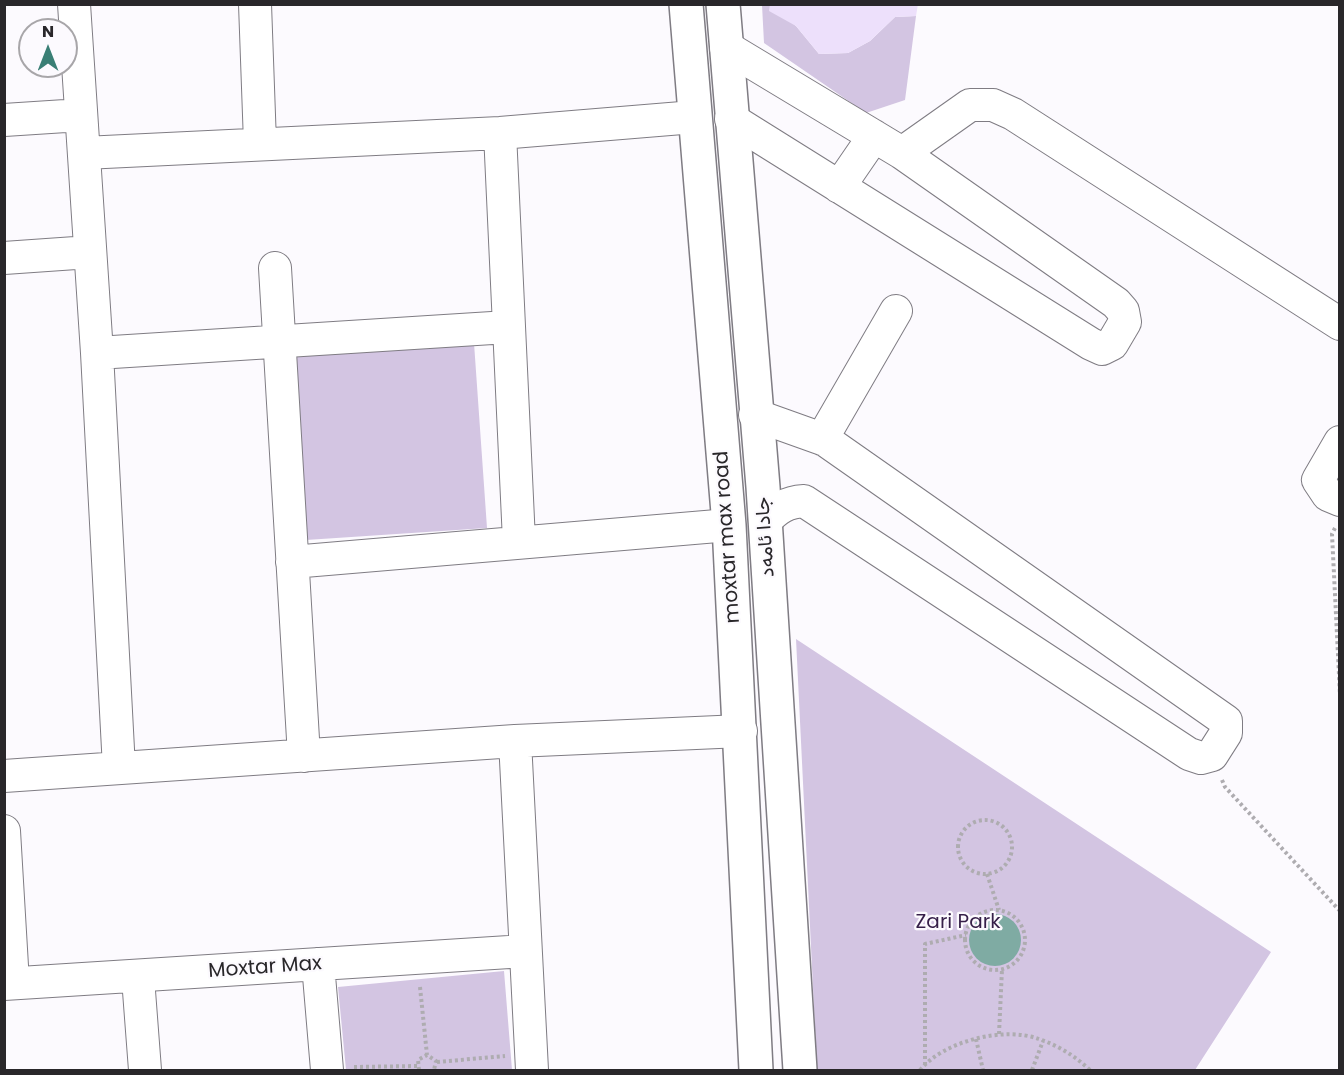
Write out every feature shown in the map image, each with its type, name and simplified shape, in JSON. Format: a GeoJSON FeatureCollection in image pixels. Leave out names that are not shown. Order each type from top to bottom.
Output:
{"type":"FeatureCollection","features":[{"type":"Feature","properties":{"kind":"main road","name":"moxtar max road"},"geometry":{"type":"LineString","coordinates":[[686,4],[729,525],[741,731],[756,1071]]}},
{"type":"Feature","properties":{"kind":"main road","name":"جادا ئامەد"},"geometry":{"type":"LineString","coordinates":[[723,4],[765,521],[800,1071]]}},
{"type":"Feature","properties":{"kind":"street"},"geometry":{"type":"LineString","coordinates":[[74,4],[97,353],[119,768]]}},
{"type":"Feature","properties":{"kind":"street"},"geometry":{"type":"LineString","coordinates":[[255,4],[260,143]]}},
{"type":"Feature","properties":{"kind":"street"},"geometry":{"type":"LineString","coordinates":[[726,47],[902,153],[1116,303],[1123,311],[1125,322],[1112,344],[1102,349],[1091,344],[731,119]]}},
{"type":"Feature","properties":{"kind":"street"},"geometry":{"type":"LineString","coordinates":[[902,153],[970,105],[993,105],[1013,114],[1340,324]]}},
{"type":"Feature","properties":{"kind":"street"},"geometry":{"type":"LineString","coordinates":[[4,120],[81,115]]}},
{"type":"Feature","properties":{"kind":"street"},"geometry":{"type":"LineString","coordinates":[[84,153],[500,133],[694,117]]}},
{"type":"Feature","properties":{"kind":"street"},"geometry":{"type":"LineString","coordinates":[[500,133],[519,541]]}},
{"type":"Feature","properties":{"kind":"street"},"geometry":{"type":"LineString","coordinates":[[840,187],[874,136]]}},
{"type":"Feature","properties":{"kind":"street"},"geometry":{"type":"LineString","coordinates":[[4,258],[90,252]]}},
{"type":"Feature","properties":{"kind":"street"},"geometry":{"type":"LineString","coordinates":[[275,268],[304,756]]}},
{"type":"Feature","properties":{"kind":"street"},"geometry":{"type":"LineString","coordinates":[[822,439],[896,311]]}},
{"type":"Feature","properties":{"kind":"street"},"geometry":{"type":"LineString","coordinates":[[97,353],[508,327]]}},
{"type":"Feature","properties":{"kind":"street"},"geometry":{"type":"LineString","coordinates":[[755,415],[822,439],[1226,721],[1226,734],[1212,755],[1202,758],[1189,754],[804,501],[789,502],[777,509],[765,521]]}},
{"type":"Feature","properties":{"kind":"street"},"geometry":{"type":"LineString","coordinates":[[1338,512],[1318,480],[1340,442]]}},
{"type":"Feature","properties":{"kind":"street"},"geometry":{"type":"LineString","coordinates":[[292,562],[729,525]]}},
{"type":"Feature","properties":{"kind":"street"},"geometry":{"type":"LineString","coordinates":[[4,776],[515,741],[741,731]]}},
{"type":"Feature","properties":{"kind":"street"},"geometry":{"type":"LineString","coordinates":[[515,741],[532,1062]]}},
{"type":"Feature","properties":{"kind":"street"},"geometry":{"type":"LineString","coordinates":[[4,831],[9,984]]}},
{"type":"Feature","properties":{"kind":"street","name":"Moxtar Max"},"geometry":{"type":"LineString","coordinates":[[9,984],[138,978],[525,951]]}},
{"type":"Feature","properties":{"kind":"street"},"geometry":{"type":"LineString","coordinates":[[318,964],[327,1069]]}},
{"type":"Feature","properties":{"kind":"street"},"geometry":{"type":"LineString","coordinates":[[138,978],[145,1071]]}},
{"type":"Feature","properties":{"kind":"path"},"geometry":{"type":"LineString","coordinates":[[1338,512],[1332,534],[1340,695]]}},
{"type":"Feature","properties":{"kind":"path"},"geometry":{"type":"LineString","coordinates":[[1212,755],[1225,786],[1340,911]]}},
{"type":"Feature","properties":{"kind":"path"},"geometry":{"type":"LineString","coordinates":[[981,820],[998,823],[1005,829],[1012,844],[1012,853],[1003,868],[987,874],[970,869],[963,863],[958,846],[965,829],[981,820]]}},
{"type":"Feature","properties":{"kind":"path"},"geometry":{"type":"LineString","coordinates":[[987,874],[999,910]]}},
{"type":"Feature","properties":{"kind":"path"},"geometry":{"type":"LineString","coordinates":[[999,910],[1013,915],[1019,922],[1025,940],[1019,958],[1002,969],[983,967],[975,962],[966,945],[966,935],[975,918],[984,912],[999,910]]}},
{"type":"Feature","properties":{"kind":"path"},"geometry":{"type":"LineString","coordinates":[[925,1065],[925,944],[966,935]]}},
{"type":"Feature","properties":{"kind":"path"},"geometry":{"type":"LineString","coordinates":[[417,957],[427,1055]]}},
{"type":"Feature","properties":{"kind":"path"},"geometry":{"type":"LineString","coordinates":[[999,1034],[1002,969]]}},
{"type":"Feature","properties":{"kind":"path"},"geometry":{"type":"LineString","coordinates":[[920,1071],[925,1065],[959,1043],[999,1034],[1043,1041],[1073,1055],[1090,1071]]}},
{"type":"Feature","properties":{"kind":"path"},"geometry":{"type":"LineString","coordinates":[[976,1039],[983,1071]]}},
{"type":"Feature","properties":{"kind":"path"},"geometry":{"type":"LineString","coordinates":[[1032,1071],[1043,1041]]}},
{"type":"Feature","properties":{"kind":"path"},"geometry":{"type":"LineString","coordinates":[[327,1069],[418,1068],[420,1057],[427,1055],[436,1061],[434,1071]]}},
{"type":"Feature","properties":{"kind":"path"},"geometry":{"type":"LineString","coordinates":[[437,1062],[532,1062]]}},
{"type":"Feature","properties":{"kind":"green space"},"geometry":{"type":"Polygon","coordinates":[[[762,5],[770,5],[796,26],[819,54],[848,53],[870,41],[895,17],[916,16],[905,100],[866,113],[764,43],[762,5]]]}},
{"type":"Feature","properties":{"kind":"green space"},"geometry":{"type":"Polygon","coordinates":[[[474,343],[487,528],[306,540],[293,355],[474,343]]]}},
{"type":"Feature","properties":{"kind":"green space","name":"Zari Park"},"geometry":{"type":"Polygon","coordinates":[[[796,639],[1271,952],[1195,1070],[817,1070],[796,639]]]}},
{"type":"Feature","properties":{"kind":"green space"},"geometry":{"type":"Polygon","coordinates":[[[504,971],[512,1070],[346,1070],[338,987],[504,971]]]}},
{"type":"Feature","properties":{"kind":"shaded area"},"geometry":{"type":"Polygon","coordinates":[[[995,914],[1005,916],[1013,922],[1019,930],[1021,940],[1019,950],[1013,958],[1005,964],[995,966],[985,964],[977,958],[971,950],[969,940],[971,930],[977,922],[985,916],[995,914]]]}},
{"type":"Feature","properties":{"kind":"building"},"geometry":{"type":"Polygon","coordinates":[[[770,4],[918,4],[916,16],[895,17],[870,41],[848,53],[819,54],[796,26],[769,11],[770,4]]]}}]}
